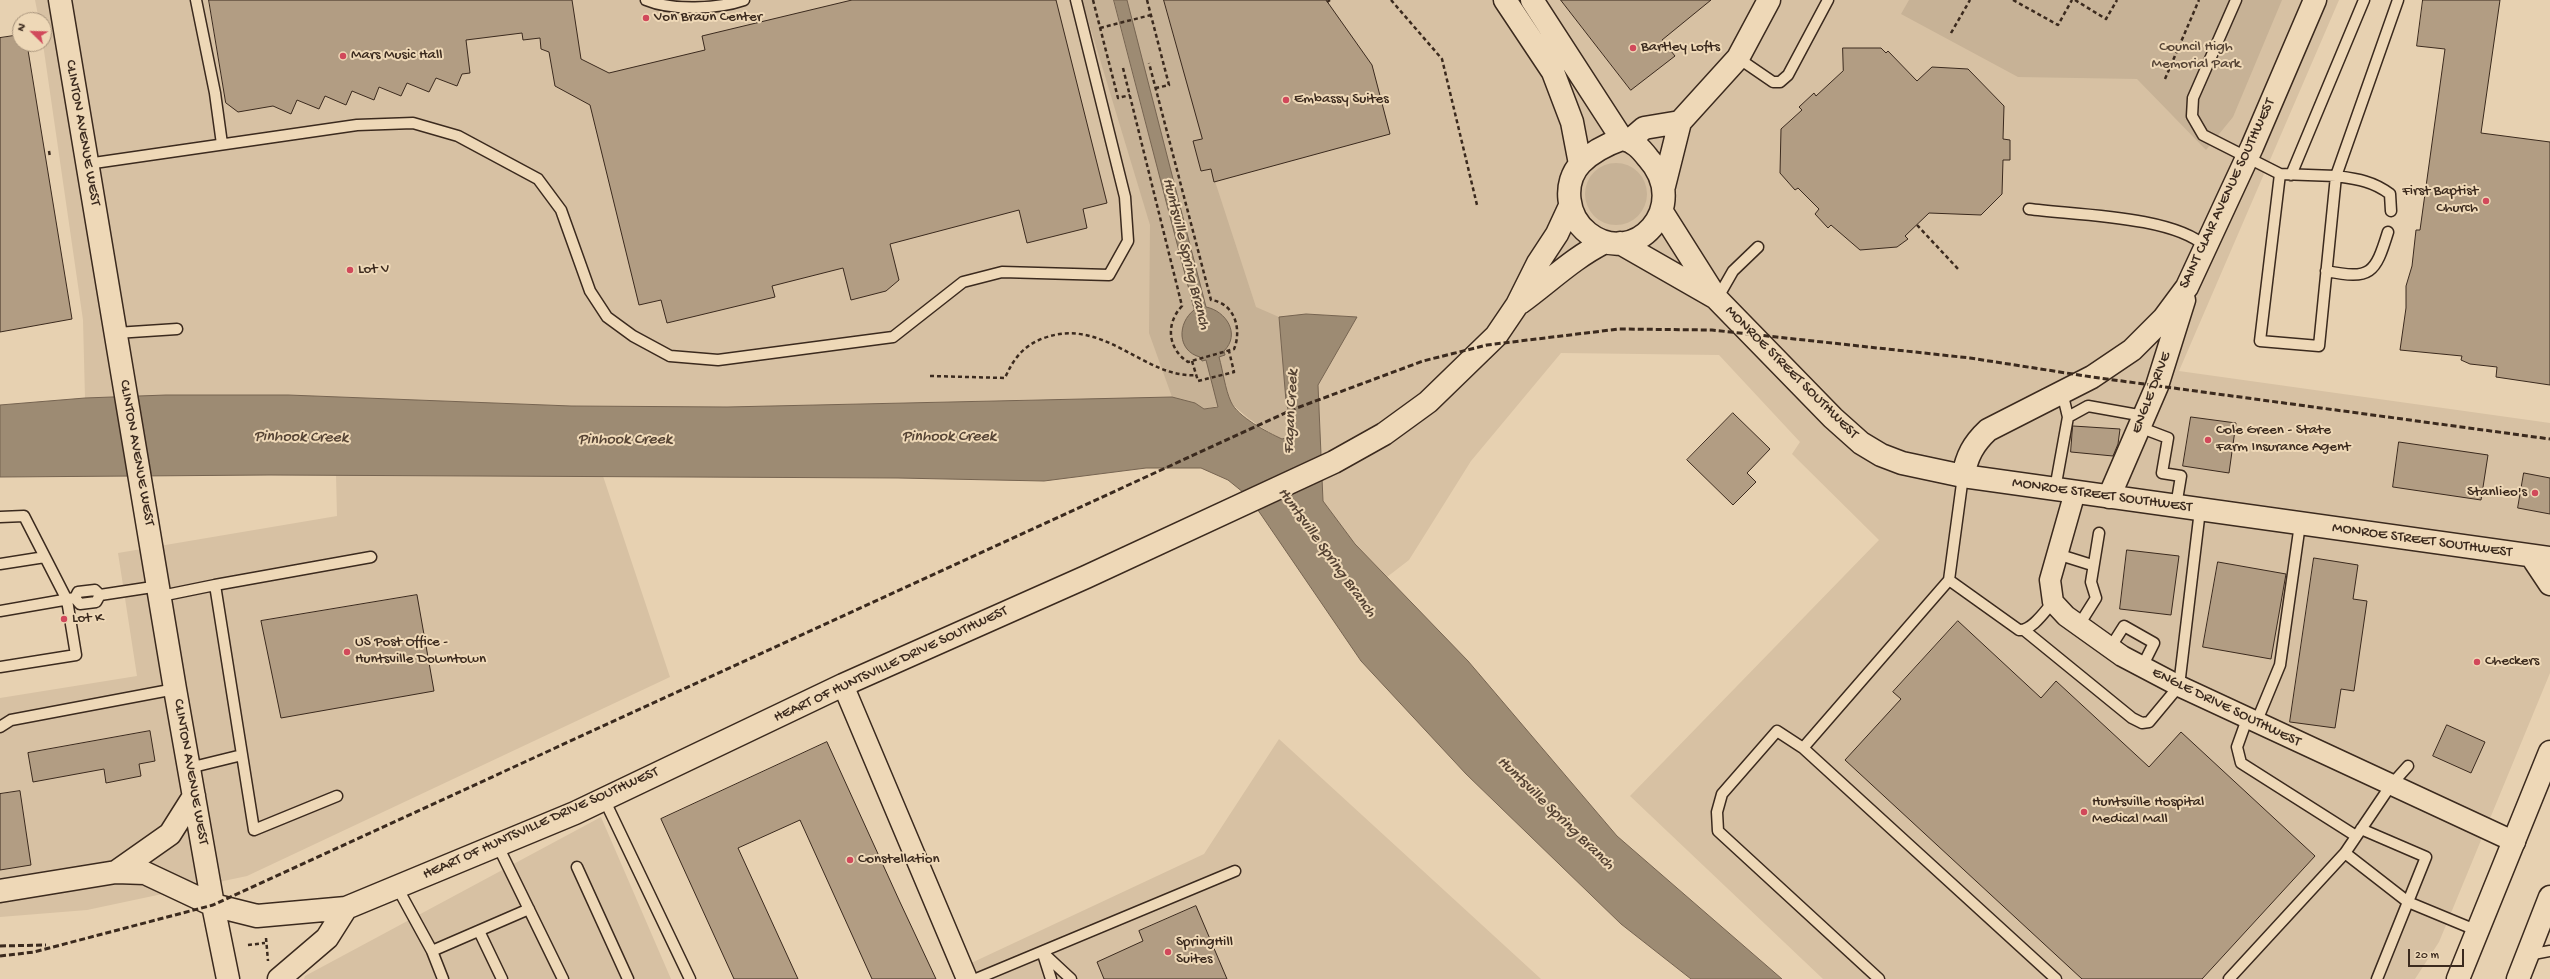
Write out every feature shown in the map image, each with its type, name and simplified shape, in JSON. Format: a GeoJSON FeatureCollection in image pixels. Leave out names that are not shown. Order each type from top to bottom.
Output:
{"type":"FeatureCollection","features":[{"type":"Feature","properties":{"kind":"main road","name":"CLINTON AVENUE WEST"},"geometry":{"type":"LineString","coordinates":[[60,0],[212,905],[228,979]]}},
{"type":"Feature","properties":{"kind":"main road"},"geometry":{"type":"LineString","coordinates":[[1505,0],[1553,72],[1572,122],[1580,164]]}},
{"type":"Feature","properties":{"kind":"main road"},"geometry":{"type":"LineString","coordinates":[[1532,0],[1626,139],[1656,166],[1664,186]]}},
{"type":"Feature","properties":{"kind":"main road"},"geometry":{"type":"LineString","coordinates":[[1613,242],[1634,240],[1646,234],[1655,224],[1662,212],[1664,186],[1680,122],[1738,58],[1769,0]]}},
{"type":"Feature","properties":{"kind":"main road","name":"SAINT CLAIR AVENUE SOUTHWEST"},"geometry":{"type":"LineString","coordinates":[[1963,476],[1969,453],[1975,442],[1988,430],[2092,377],[2132,350],[2164,318],[2187,287],[2247,159],[2315,0]]}},
{"type":"Feature","properties":{"kind":"main road","name":"MONROE STREET SOUTHWEST"},"geometry":{"type":"LineString","coordinates":[[1680,122],[1644,128],[1626,139],[1590,155],[1580,164],[1572,177],[1568,191],[1570,206],[1574,218],[1583,229],[1593,237],[1613,242],[1717,299]]}},
{"type":"Feature","properties":{"kind":"main road","name":"HEART OF HUNTSVILLE DRIVE SOUTHWEST"},"geometry":{"type":"LineString","coordinates":[[116,872],[145,873],[212,905],[257,916],[346,908],[604,799],[843,685],[1086,577],[1334,462],[1384,434],[1428,402],[1492,340],[1517,305],[1538,263],[1557,234],[1570,206]]}},
{"type":"Feature","properties":{"kind":"main road","name":"MONROE STREET SOUTHWEST"},"geometry":{"type":"LineString","coordinates":[[1662,212],[1717,299],[1832,418],[1861,443],[1881,455],[1902,463],[1963,476],[2541,558]]}},
{"type":"Feature","properties":{"kind":"main road","name":"HEART OF HUNTSVILLE DRIVE SOUTHWEST"},"geometry":{"type":"LineString","coordinates":[[1517,305],[1542,287],[1569,262],[1613,242]]}},
{"type":"Feature","properties":{"kind":"main road","name":"ENGLE DRIVE"},"geometry":{"type":"LineString","coordinates":[[2109,497],[2157,386],[2187,287]]}},
{"type":"Feature","properties":{"kind":"main road"},"geometry":{"type":"LineString","coordinates":[[2541,558],[2550,584]]}},
{"type":"Feature","properties":{"kind":"main road"},"geometry":{"type":"LineString","coordinates":[[2458,979],[2550,752]]}},
{"type":"Feature","properties":{"kind":"main road"},"geometry":{"type":"LineString","coordinates":[[0,891],[116,872],[170,834],[194,796]]}},
{"type":"Feature","properties":{"kind":"main road"},"geometry":{"type":"LineString","coordinates":[[2518,979],[2550,898]]}},
{"type":"Feature","properties":{"kind":"main road"},"geometry":{"type":"LineString","coordinates":[[275,973],[327,938],[346,908]]}},
{"type":"Feature","properties":{"kind":"street"},"geometry":{"type":"LineString","coordinates":[[2053,602],[2050,580],[2057,554],[2065,491]]}},
{"type":"Feature","properties":{"kind":"street","name":"ENGLE DRIVE SOUTHWEST"},"geometry":{"type":"LineString","coordinates":[[2053,602],[2066,616],[2110,648],[2142,667],[2252,721],[2514,842]]}},
{"type":"Feature","properties":{"kind":"street"},"geometry":{"type":"LineString","coordinates":[[843,685],[967,979]]}},
{"type":"Feature","properties":{"kind":"lane"},"geometry":{"type":"LineString","coordinates":[[196,0],[215,93],[222,144]]}},
{"type":"Feature","properties":{"kind":"lane"},"geometry":{"type":"LineString","coordinates":[[646,0],[658,5],[685,8],[735,3],[744,0]]}},
{"type":"Feature","properties":{"kind":"lane"},"geometry":{"type":"LineString","coordinates":[[87,164],[373,124],[413,123],[458,136],[538,179],[561,210],[590,291],[607,316],[633,336],[670,356],[718,360],[893,337],[963,282],[1002,272],[1109,275],[1128,241],[1125,197],[1076,0]]}},
{"type":"Feature","properties":{"kind":"lane"},"geometry":{"type":"LineString","coordinates":[[1738,58],[1773,82],[1782,80],[1788,76],[1828,0]]}},
{"type":"Feature","properties":{"kind":"lane"},"geometry":{"type":"LineString","coordinates":[[2236,0],[2193,98],[2192,116],[2204,135],[2247,159],[2280,174],[2336,176],[2363,180],[2379,186],[2390,194],[2391,211]]}},
{"type":"Feature","properties":{"kind":"lane"},"geometry":{"type":"LineString","coordinates":[[2291,175],[2364,0]]}},
{"type":"Feature","properties":{"kind":"lane"},"geometry":{"type":"LineString","coordinates":[[2280,174],[2260,341],[2319,346],[2336,176],[2398,0]]}},
{"type":"Feature","properties":{"kind":"lane"},"geometry":{"type":"LineString","coordinates":[[2029,209],[2158,224],[2187,234],[2206,247]]}},
{"type":"Feature","properties":{"kind":"lane"},"geometry":{"type":"LineString","coordinates":[[2326,271],[2352,276],[2368,271],[2379,262],[2388,232]]}},
{"type":"Feature","properties":{"kind":"lane"},"geometry":{"type":"LineString","coordinates":[[1717,299],[1733,271],[1758,247]]}},
{"type":"Feature","properties":{"kind":"lane"},"geometry":{"type":"LineString","coordinates":[[116,333],[177,329]]}},
{"type":"Feature","properties":{"kind":"lane"},"geometry":{"type":"LineString","coordinates":[[2062,392],[2068,416],[2065,491]]}},
{"type":"Feature","properties":{"kind":"lane"},"geometry":{"type":"LineString","coordinates":[[2068,416],[2088,406],[2142,422],[2168,438],[2162,473],[2181,476],[2176,506]]}},
{"type":"Feature","properties":{"kind":"lane"},"geometry":{"type":"LineString","coordinates":[[1803,748],[1949,580],[1963,476]]}},
{"type":"Feature","properties":{"kind":"lane"},"geometry":{"type":"LineString","coordinates":[[1949,580],[2019,630],[2024,630],[2132,718],[2142,723],[2150,722],[2155,718],[2179,686],[2200,510]]}},
{"type":"Feature","properties":{"kind":"lane"},"geometry":{"type":"LineString","coordinates":[[0,517],[24,516],[71,599],[76,655],[0,667]]}},
{"type":"Feature","properties":{"kind":"lane"},"geometry":{"type":"LineString","coordinates":[[2300,524],[2280,665],[2274,683],[2237,747],[2241,763],[2359,833],[2426,857],[2377,979]]}},
{"type":"Feature","properties":{"kind":"lane"},"geometry":{"type":"LineString","coordinates":[[2079,625],[2096,598],[2091,582],[2092,564],[2099,533]]}},
{"type":"Feature","properties":{"kind":"lane"},"geometry":{"type":"LineString","coordinates":[[2057,554],[2092,564]]}},
{"type":"Feature","properties":{"kind":"lane"},"geometry":{"type":"LineString","coordinates":[[0,564],[46,557]]}},
{"type":"Feature","properties":{"kind":"lane"},"geometry":{"type":"LineString","coordinates":[[0,611],[71,599],[80,604],[91,603],[96,602],[100,595],[160,591],[215,585],[371,557]]}},
{"type":"Feature","properties":{"kind":"lane"},"geometry":{"type":"LineString","coordinates":[[215,585],[254,830],[337,796]]}},
{"type":"Feature","properties":{"kind":"lane"},"geometry":{"type":"LineString","coordinates":[[2024,630],[2053,602]]}},
{"type":"Feature","properties":{"kind":"lane"},"geometry":{"type":"LineString","coordinates":[[2110,648],[2124,626],[2154,642],[2142,667]]}},
{"type":"Feature","properties":{"kind":"lane"},"geometry":{"type":"LineString","coordinates":[[0,727],[11,720],[175,689]]}},
{"type":"Feature","properties":{"kind":"lane"},"geometry":{"type":"LineString","coordinates":[[1879,979],[1718,831],[1717,812],[1722,794],[1777,731],[1803,748],[2056,979]]}},
{"type":"Feature","properties":{"kind":"lane"},"geometry":{"type":"LineString","coordinates":[[189,768],[242,755]]}},
{"type":"Feature","properties":{"kind":"lane"},"geometry":{"type":"LineString","coordinates":[[2229,979],[2345,853],[2391,785],[2408,766]]}},
{"type":"Feature","properties":{"kind":"lane"},"geometry":{"type":"LineString","coordinates":[[604,799],[690,979]]}},
{"type":"Feature","properties":{"kind":"lane"},"geometry":{"type":"LineString","coordinates":[[497,844],[563,979]]}},
{"type":"Feature","properties":{"kind":"lane"},"geometry":{"type":"LineString","coordinates":[[2345,853],[2408,902],[2478,931]]}},
{"type":"Feature","properties":{"kind":"lane"},"geometry":{"type":"LineString","coordinates":[[577,867],[628,979]]}},
{"type":"Feature","properties":{"kind":"lane"},"geometry":{"type":"LineString","coordinates":[[976,979],[1235,871]]}},
{"type":"Feature","properties":{"kind":"lane"},"geometry":{"type":"LineString","coordinates":[[398,887],[432,951],[443,979]]}},
{"type":"Feature","properties":{"kind":"lane"},"geometry":{"type":"LineString","coordinates":[[432,951],[529,909]]}},
{"type":"Feature","properties":{"kind":"lane"},"geometry":{"type":"LineString","coordinates":[[479,931],[502,979]]}},
{"type":"Feature","properties":{"kind":"lane"},"geometry":{"type":"LineString","coordinates":[[2528,955],[2550,951]]}},
{"type":"Feature","properties":{"kind":"lane"},"geometry":{"type":"LineString","coordinates":[[1042,952],[1052,979]]}},
{"type":"Feature","properties":{"kind":"lane"},"geometry":{"type":"LineString","coordinates":[[1042,952],[1071,979]]}},
{"type":"Feature","properties":{"kind":"path"},"geometry":{"type":"LineString","coordinates":[[1093,0],[1118,98],[1130,95]]}},
{"type":"Feature","properties":{"kind":"path"},"geometry":{"type":"LineString","coordinates":[[1147,0],[1169,85],[1156,88]]}},
{"type":"Feature","properties":{"kind":"path"},"geometry":{"type":"LineString","coordinates":[[1391,0],[1442,59],[1477,205]]}},
{"type":"Feature","properties":{"kind":"path"},"geometry":{"type":"LineString","coordinates":[[1951,33],[1970,0]]}},
{"type":"Feature","properties":{"kind":"path"},"geometry":{"type":"LineString","coordinates":[[2013,0],[2058,25],[2074,0],[2106,19],[2117,0]]}},
{"type":"Feature","properties":{"kind":"path"},"geometry":{"type":"LineString","coordinates":[[2165,79],[2199,0]]}},
{"type":"Feature","properties":{"kind":"path"},"geometry":{"type":"LineString","coordinates":[[1100,28],[1151,15]]}},
{"type":"Feature","properties":{"kind":"path"},"geometry":{"type":"LineString","coordinates":[[1123,68],[1182,306],[1171,324],[1171,342],[1179,356],[1188,362],[1234,349],[1237,341],[1237,324],[1229,309],[1211,300],[1149,63]]}},
{"type":"Feature","properties":{"kind":"path"},"geometry":{"type":"LineString","coordinates":[[49,152],[50,157]]}},
{"type":"Feature","properties":{"kind":"path"},"geometry":{"type":"LineString","coordinates":[[1917,225],[1959,270]]}},
{"type":"Feature","properties":{"kind":"path"},"geometry":{"type":"LineString","coordinates":[[930,376],[1005,378],[1014,358],[1031,342],[1059,332],[1092,336],[1175,374],[1196,375]]}},
{"type":"Feature","properties":{"kind":"path"},"geometry":{"type":"LineString","coordinates":[[1192,361],[1198,382],[1234,372],[1229,351]]}},
{"type":"Feature","properties":{"kind":"path"},"geometry":{"type":"LineString","coordinates":[[266,938],[265,942],[275,973]]}},
{"type":"Feature","properties":{"kind":"path"},"geometry":{"type":"LineString","coordinates":[[248,945],[265,942]]}},
{"type":"Feature","properties":{"kind":"shaded area"},"geometry":{"type":"Polygon","coordinates":[[[35,0],[2339,0],[2179,371],[2550,423],[2550,673],[2439,942],[2415,979],[1823,979],[1630,796],[1879,540],[1792,454],[1800,442],[1719,355],[1561,353],[1471,461],[1409,560],[1387,577],[1355,544],[1323,501],[1318,385],[1357,317],[1306,314],[1286,401],[1250,421],[1231,403],[1204,409],[1195,403],[1053,399],[727,407],[571,406],[288,395],[85,398],[83,320],[44,52],[52,52],[52,12],[37,12],[35,0]]]}},
{"type":"Feature","properties":{"kind":"shaded area"},"geometry":{"type":"Polygon","coordinates":[[[336,475],[603,476],[670,677],[247,876],[87,910],[0,917],[0,698],[137,676],[118,553],[337,516],[336,475]]]}},
{"type":"Feature","properties":{"kind":"shaded area"},"geometry":{"type":"Polygon","coordinates":[[[1279,739],[1541,979],[955,979],[952,972],[1204,854],[1279,739]]]}},
{"type":"Feature","properties":{"kind":"shaded area"},"geometry":{"type":"Polygon","coordinates":[[[601,817],[671,979],[304,979],[305,976],[601,817]]]}},
{"type":"Feature","properties":{"kind":"green space"},"geometry":{"type":"Polygon","coordinates":[[[1082,0],[1164,0],[1202,139],[1193,142],[1201,171],[1211,169],[1256,307],[1279,317],[1286,401],[1292,427],[1290,437],[1282,439],[1261,427],[1231,403],[1204,409],[1195,403],[1172,397],[1149,333],[1150,225],[1082,0]]]}},
{"type":"Feature","properties":{"kind":"green space","name":"Council High Memorial Park"},"geometry":{"type":"Polygon","coordinates":[[[1909,0],[2282,0],[2233,117],[2206,150],[2137,79],[2018,77],[1901,14],[1909,0]]]}},
{"type":"Feature","properties":{"kind":"green space"},"geometry":{"type":"Polygon","coordinates":[[[1610,163],[1622,163],[1638,172],[1645,182],[1647,194],[1645,206],[1638,216],[1622,225],[1610,225],[1599,220],[1590,211],[1585,200],[1585,188],[1590,177],[1599,168],[1610,163]]]}},
{"type":"Feature","properties":{"kind":"water"},"geometry":{"type":"Polygon","coordinates":[[[1114,0],[1127,0],[1206,307],[1220,313],[1229,324],[1231,338],[1224,351],[1225,355],[1219,357],[1227,391],[1235,408],[1254,424],[1282,439],[1290,437],[1292,427],[1286,401],[1279,317],[1306,314],[1357,317],[1318,385],[1323,501],[1355,544],[1468,661],[1617,836],[1782,979],[1691,979],[1621,924],[1466,774],[1361,661],[1249,497],[1228,480],[1201,468],[1146,468],[1044,481],[898,478],[270,475],[0,477],[0,405],[85,398],[166,395],[288,395],[571,406],[727,407],[1172,397],[1195,403],[1204,409],[1218,407],[1206,360],[1202,361],[1200,357],[1192,354],[1187,349],[1182,336],[1182,329],[1185,322],[1194,310],[1114,0]]]}},
{"type":"Feature","properties":{"kind":"building"},"geometry":{"type":"Polygon","coordinates":[[[209,0],[572,0],[581,59],[609,73],[705,50],[702,36],[852,0],[1056,0],[1107,203],[1083,209],[1087,228],[1027,243],[1019,210],[890,244],[899,280],[886,291],[851,300],[843,268],[772,286],[775,297],[667,323],[661,300],[639,305],[590,105],[555,86],[549,52],[541,49],[540,38],[523,40],[522,33],[466,40],[470,73],[462,74],[457,86],[436,78],[429,92],[407,83],[401,96],[379,87],[374,100],[352,91],[346,105],[325,96],[319,109],[297,100],[291,114],[273,106],[238,112],[226,103],[209,0]]]}},
{"type":"Feature","properties":{"kind":"building","name":"Embassy Suites"},"geometry":{"type":"Polygon","coordinates":[[[1164,0],[1326,0],[1372,65],[1390,134],[1214,182],[1211,169],[1201,171],[1193,141],[1202,139],[1164,0]]]}},
{"type":"Feature","properties":{"kind":"building","name":"Bartley Lofts"},"geometry":{"type":"Polygon","coordinates":[[[1561,0],[1711,0],[1662,40],[1675,56],[1631,90],[1561,0]]]}},
{"type":"Feature","properties":{"kind":"building","name":"First Baptist Church"},"geometry":{"type":"Polygon","coordinates":[[[2423,0],[2500,0],[2481,133],[2550,142],[2550,385],[2496,377],[2497,367],[2470,364],[2461,360],[2462,356],[2400,350],[2406,308],[2406,286],[2412,266],[2416,230],[2420,230],[2445,49],[2417,46],[2423,0]]]}},
{"type":"Feature","properties":{"kind":"building"},"geometry":{"type":"Polygon","coordinates":[[[12,36],[12,52],[28,52],[72,319],[0,332],[0,38],[12,36]]]}},
{"type":"Feature","properties":{"kind":"building"},"geometry":{"type":"Polygon","coordinates":[[[1843,48],[1881,48],[1886,53],[1888,51],[1917,81],[1932,67],[1968,69],[2004,106],[2003,139],[2010,140],[2010,160],[2003,160],[2002,194],[1981,215],[1929,213],[1905,236],[1908,239],[1897,247],[1860,250],[1831,225],[1828,228],[1815,214],[1819,209],[1798,188],[1795,190],[1780,173],[1781,129],[1802,110],[1799,107],[1814,93],[1816,96],[1843,71],[1843,48]]]}},
{"type":"Feature","properties":{"kind":"building"},"geometry":{"type":"Polygon","coordinates":[[[1733,413],[1770,449],[1747,473],[1756,482],[1733,505],[1687,460],[1733,413]]]}},
{"type":"Feature","properties":{"kind":"building"},"geometry":{"type":"Polygon","coordinates":[[[2191,417],[2236,423],[2229,473],[2183,466],[2191,417]]]}},
{"type":"Feature","properties":{"kind":"building"},"geometry":{"type":"Polygon","coordinates":[[[2073,426],[2120,429],[2118,444],[2113,456],[2071,452],[2073,426]]]}},
{"type":"Feature","properties":{"kind":"building"},"geometry":{"type":"Polygon","coordinates":[[[2399,442],[2488,455],[2481,500],[2393,487],[2399,442]]]}},
{"type":"Feature","properties":{"kind":"building","name":"Stanlieo's"},"geometry":{"type":"Polygon","coordinates":[[[2524,473],[2550,478],[2550,514],[2518,508],[2524,473]]]}},
{"type":"Feature","properties":{"kind":"building"},"geometry":{"type":"Polygon","coordinates":[[[2127,550],[2179,556],[2171,615],[2120,609],[2127,550]]]}},
{"type":"Feature","properties":{"kind":"building"},"geometry":{"type":"Polygon","coordinates":[[[2314,558],[2358,565],[2353,599],[2367,601],[2354,691],[2341,689],[2335,728],[2290,722],[2314,558]]]}},
{"type":"Feature","properties":{"kind":"building"},"geometry":{"type":"Polygon","coordinates":[[[2218,562],[2286,574],[2271,659],[2203,647],[2218,562]]]}},
{"type":"Feature","properties":{"kind":"building","name":"US Post Office - Huntsville Downtown"},"geometry":{"type":"Polygon","coordinates":[[[417,595],[434,691],[281,718],[261,621],[417,595]]]}},
{"type":"Feature","properties":{"kind":"building","name":"Huntsville Hospital Medical Mall"},"geometry":{"type":"Polygon","coordinates":[[[1958,621],[2041,698],[2056,681],[2149,767],[2181,732],[2315,856],[2202,979],[2082,979],[1845,760],[1901,699],[1893,692],[1958,621]]]}},
{"type":"Feature","properties":{"kind":"building"},"geometry":{"type":"Polygon","coordinates":[[[2447,725],[2485,742],[2471,773],[2433,756],[2447,725]]]}},
{"type":"Feature","properties":{"kind":"building"},"geometry":{"type":"Polygon","coordinates":[[[150,731],[155,761],[139,764],[141,776],[106,783],[104,769],[33,782],[28,753],[150,731]]]}},
{"type":"Feature","properties":{"kind":"building","name":"Constellation"},"geometry":{"type":"Polygon","coordinates":[[[827,742],[936,979],[872,979],[800,820],[738,848],[798,979],[734,979],[661,819],[827,742]]]}},
{"type":"Feature","properties":{"kind":"building"},"geometry":{"type":"Polygon","coordinates":[[[20,791],[31,865],[0,870],[0,794],[20,791]]]}},
{"type":"Feature","properties":{"kind":"building","name":"SpringHill Suites"},"geometry":{"type":"Polygon","coordinates":[[[1196,906],[1227,979],[1104,979],[1097,962],[1143,941],[1139,931],[1196,906]]]}},
{"type":"Feature","properties":{"kind":"railway"},"geometry":{"type":"LineString","coordinates":[[0,956],[34,952],[213,905],[1294,409],[1423,361],[1487,345],[1619,329],[1712,330],[1970,358],[2092,377],[2550,439]]}},
{"type":"Feature","properties":{"kind":"railway"},"geometry":{"type":"LineString","coordinates":[[0,946],[46,945]]}},
{"type":"Feature","properties":{"kind":"place","name":"Von Braun Center"},"geometry":{"type":"Point","coordinates":[646,18]}},
{"type":"Feature","properties":{"kind":"place","name":"Bartley Lofts"},"geometry":{"type":"Point","coordinates":[1633,48]}},
{"type":"Feature","properties":{"kind":"place","name":"Mars Music Hall"},"geometry":{"type":"Point","coordinates":[343,56]}},
{"type":"Feature","properties":{"kind":"place","name":"Embassy Suites"},"geometry":{"type":"Point","coordinates":[1286,100]}},
{"type":"Feature","properties":{"kind":"place","name":"First Baptist Church"},"geometry":{"type":"Point","coordinates":[2486,201]}},
{"type":"Feature","properties":{"kind":"place","name":"Lot V"},"geometry":{"type":"Point","coordinates":[350,270]}},
{"type":"Feature","properties":{"kind":"place","name":"Cole Green - State Farm Insurance Agent"},"geometry":{"type":"Point","coordinates":[2208,440]}},
{"type":"Feature","properties":{"kind":"place","name":"Stanlieo's"},"geometry":{"type":"Point","coordinates":[2535,493]}},
{"type":"Feature","properties":{"kind":"place","name":"Lot K"},"geometry":{"type":"Point","coordinates":[64,619]}},
{"type":"Feature","properties":{"kind":"place","name":"US Post Office - Huntsville Downtown"},"geometry":{"type":"Point","coordinates":[347,652]}},
{"type":"Feature","properties":{"kind":"place","name":"Checkers"},"geometry":{"type":"Point","coordinates":[2477,662]}},
{"type":"Feature","properties":{"kind":"place","name":"Huntsville Hospital Medical Mall"},"geometry":{"type":"Point","coordinates":[2084,812]}},
{"type":"Feature","properties":{"kind":"place","name":"Constellation"},"geometry":{"type":"Point","coordinates":[850,860]}},
{"type":"Feature","properties":{"kind":"place","name":"SpringHill Suites"},"geometry":{"type":"Point","coordinates":[1168,952]}},
{"type":"Feature","properties":{"kind":"water label","name":"Huntsville Spring Branch"},"geometry":{"type":"Point","coordinates":[1185,254]}},
{"type":"Feature","properties":{"kind":"water label","name":"Fagan Creek"},"geometry":{"type":"Point","coordinates":[1292,412]}},
{"type":"Feature","properties":{"kind":"water label","name":"Pinhook Creek"},"geometry":{"type":"Point","coordinates":[301,438]}},
{"type":"Feature","properties":{"kind":"water label","name":"Pinhook Creek"},"geometry":{"type":"Point","coordinates":[949,438]}},
{"type":"Feature","properties":{"kind":"water label","name":"Pinhook Creek"},"geometry":{"type":"Point","coordinates":[625,441]}},
{"type":"Feature","properties":{"kind":"water label","name":"Huntsville Spring Branch"},"geometry":{"type":"Point","coordinates":[1326,553]}},
{"type":"Feature","properties":{"kind":"water label","name":"Huntsville Spring Branch"},"geometry":{"type":"Point","coordinates":[1555,814]}}]}
